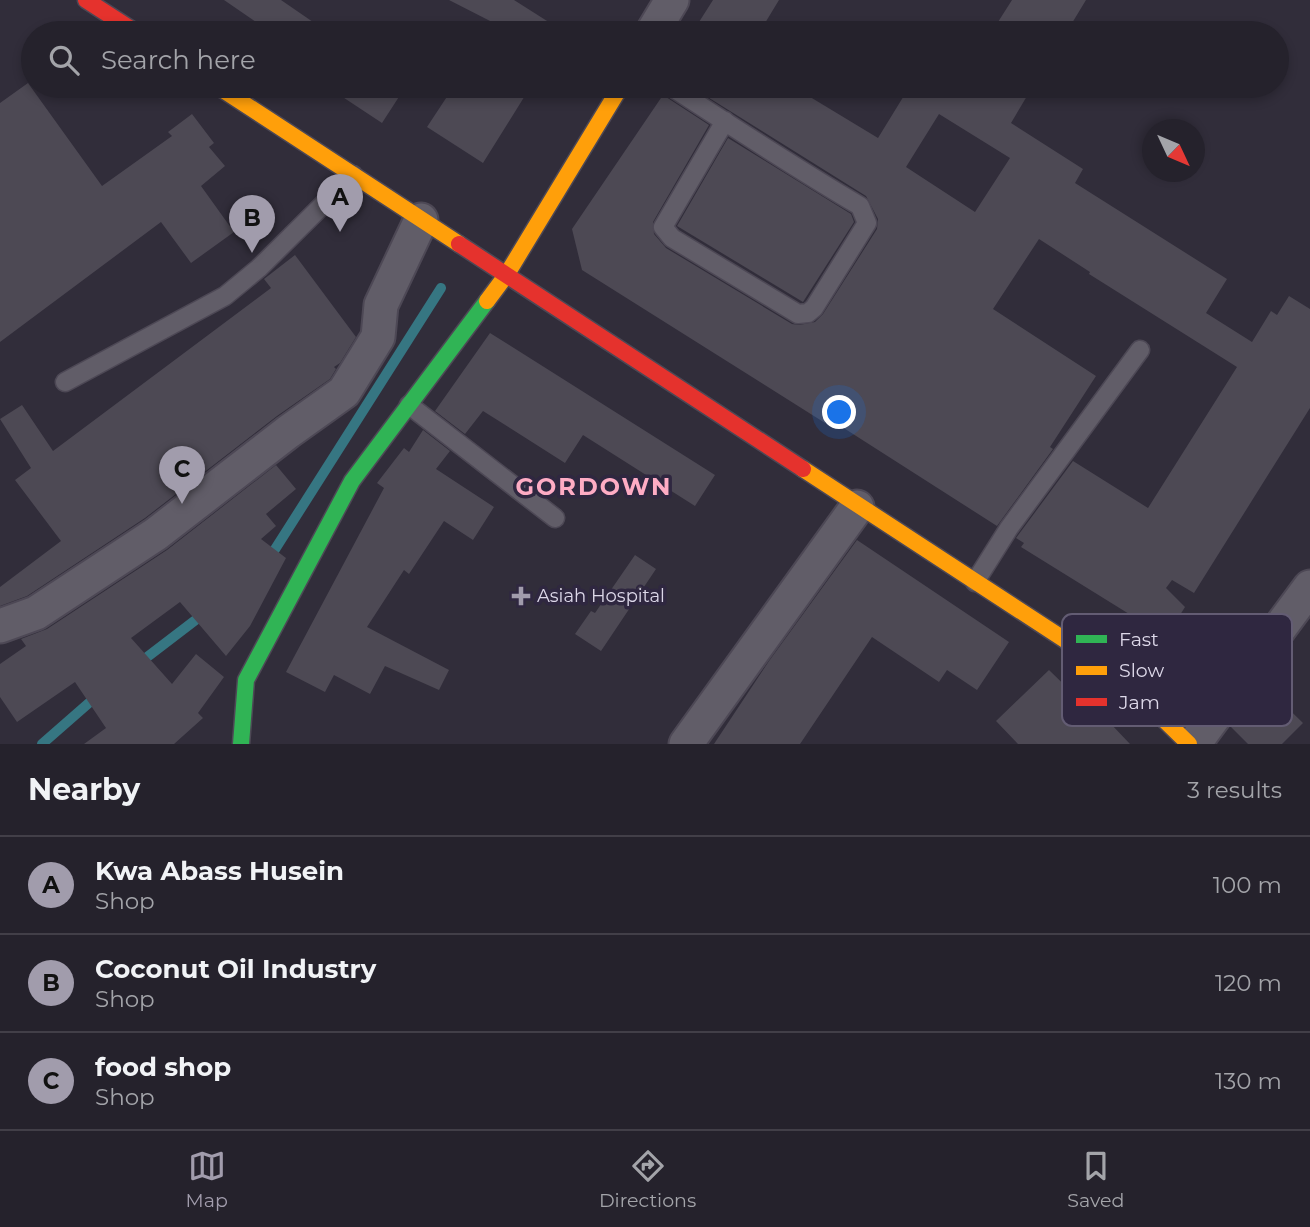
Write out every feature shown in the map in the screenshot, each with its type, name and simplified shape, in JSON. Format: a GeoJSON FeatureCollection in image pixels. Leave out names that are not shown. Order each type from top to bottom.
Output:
{"type":"FeatureCollection","features":[{"type":"Feature","properties":{"kind":"street"},"geometry":{"type":"LineString","coordinates":[[86,0],[118,21]]}},
{"type":"Feature","properties":{"kind":"street"},"geometry":{"type":"LineString","coordinates":[[660,21],[673,0]]}},
{"type":"Feature","properties":{"kind":"street"},"geometry":{"type":"LineString","coordinates":[[235,98],[1062,638]]}},
{"type":"Feature","properties":{"kind":"street"},"geometry":{"type":"LineString","coordinates":[[241,744],[246,680],[352,481],[507,274],[614,98]]}},
{"type":"Feature","properties":{"kind":"street"},"geometry":{"type":"LineString","coordinates":[[0,626],[36,613],[156,534],[344,392],[378,337],[382,305],[434,228]]}},
{"type":"Feature","properties":{"kind":"street"},"geometry":{"type":"LineString","coordinates":[[686,744],[858,507]]}},
{"type":"Feature","properties":{"kind":"street"},"geometry":{"type":"LineString","coordinates":[[1290,614],[1310,587]]}},
{"type":"Feature","properties":{"kind":"street"},"geometry":{"type":"LineString","coordinates":[[1173,726],[1192,744],[1206,726]]}},
{"type":"Feature","properties":{"kind":"lane"},"geometry":{"type":"LineString","coordinates":[[689,98],[724,121],[794,167],[860,206],[866,216],[867,223],[814,308],[808,313],[798,314],[672,238],[663,227],[724,121]]}},
{"type":"Feature","properties":{"kind":"lane"},"geometry":{"type":"LineString","coordinates":[[65,382],[225,296],[259,268],[353,175]]}},
{"type":"Feature","properties":{"kind":"lane"},"geometry":{"type":"LineString","coordinates":[[975,582],[1009,528],[1140,350]]}},
{"type":"Feature","properties":{"kind":"lane"},"geometry":{"type":"LineString","coordinates":[[409,405],[555,518]]}},
{"type":"Feature","properties":{"kind":"building"},"geometry":{"type":"Polygon","coordinates":[[[224,0],[281,0],[312,21],[255,21],[224,0]]]}},
{"type":"Feature","properties":{"kind":"building"},"geometry":{"type":"Polygon","coordinates":[[[449,0],[514,0],[547,21],[490,21],[449,0]]]}},
{"type":"Feature","properties":{"kind":"building"},"geometry":{"type":"Polygon","coordinates":[[[713,0],[779,0],[766,21],[700,21],[713,0]]]}},
{"type":"Feature","properties":{"kind":"building"},"geometry":{"type":"Polygon","coordinates":[[[1012,0],[1086,0],[1073,21],[999,21],[1012,0]]]}},
{"type":"Feature","properties":{"kind":"building"},"geometry":{"type":"Polygon","coordinates":[[[21,88],[21,98],[39,98],[102,186],[172,136],[168,132],[192,114],[214,143],[209,147],[225,166],[201,186],[234,232],[191,263],[161,222],[0,342],[0,103],[21,88]]]}},
{"type":"Feature","properties":{"kind":"building"},"geometry":{"type":"Polygon","coordinates":[[[344,98],[398,98],[382,123],[344,98]]]}},
{"type":"Feature","properties":{"kind":"building"},"geometry":{"type":"Polygon","coordinates":[[[446,98],[524,98],[483,163],[427,127],[446,98]]]}},
{"type":"Feature","properties":{"kind":"building"},"geometry":{"type":"Polygon","coordinates":[[[661,98],[668,98],[709,125],[653,222],[654,234],[666,248],[792,324],[815,322],[823,314],[877,229],[878,219],[866,196],[709,98],[812,98],[878,138],[903,98],[1026,98],[1011,123],[1083,169],[1075,183],[1227,279],[1206,313],[1252,342],[1271,311],[1277,315],[1289,296],[1310,309],[1310,408],[1194,593],[1172,580],[1166,588],[1185,607],[1181,614],[1129,614],[1021,547],[1024,543],[1016,538],[1073,461],[1148,508],[1237,367],[1089,274],[1090,272],[1039,239],[993,309],[1096,376],[1050,447],[1053,449],[997,526],[828,418],[825,423],[582,270],[572,229],[661,98]],[[939,114],[906,167],[975,212],[1010,158],[939,114]]]}},
{"type":"Feature","properties":{"kind":"building"},"geometry":{"type":"Polygon","coordinates":[[[728,138],[851,214],[854,222],[803,302],[677,226],[728,138]]]}},
{"type":"Feature","properties":{"kind":"building"},"geometry":{"type":"Polygon","coordinates":[[[295,255],[356,337],[340,363],[334,367],[336,369],[330,379],[277,416],[145,518],[27,596],[0,606],[0,587],[61,541],[15,480],[31,468],[0,419],[22,405],[53,451],[271,288],[264,279],[295,255]]]}},
{"type":"Feature","properties":{"kind":"building"},"geometry":{"type":"Polygon","coordinates":[[[490,333],[715,475],[695,506],[583,435],[565,463],[483,411],[465,434],[435,411],[490,333]]]}},
{"type":"Feature","properties":{"kind":"building"},"geometry":{"type":"Polygon","coordinates":[[[423,430],[450,451],[436,469],[494,507],[473,540],[444,521],[409,574],[404,570],[367,627],[449,670],[439,690],[385,666],[370,694],[334,675],[325,692],[286,672],[384,488],[377,483],[404,448],[409,452],[423,430]]]}},
{"type":"Feature","properties":{"kind":"building"},"geometry":{"type":"Polygon","coordinates":[[[276,465],[296,489],[266,514],[276,526],[261,539],[286,558],[250,626],[226,656],[180,602],[131,638],[172,684],[196,654],[224,677],[198,713],[203,718],[174,744],[84,744],[106,728],[75,682],[17,722],[0,697],[0,664],[26,646],[21,639],[47,629],[167,550],[276,465]]]}},
{"type":"Feature","properties":{"kind":"building"},"geometry":{"type":"Polygon","coordinates":[[[857,540],[1009,642],[977,690],[947,670],[939,682],[872,637],[800,744],[714,744],[769,661],[857,540]]]}},
{"type":"Feature","properties":{"kind":"building"},"geometry":{"type":"Polygon","coordinates":[[[635,555],[656,569],[601,651],[575,634],[591,611],[595,613],[635,555]]]}},
{"type":"Feature","properties":{"kind":"building"},"geometry":{"type":"Polygon","coordinates":[[[1049,670],[1062,683],[1062,726],[1113,726],[1130,744],[1018,744],[996,721],[1049,670]]]}},
{"type":"Feature","properties":{"kind":"building"},"geometry":{"type":"Polygon","coordinates":[[[1292,712],[1303,723],[1282,744],[1248,744],[1231,727],[1292,726],[1292,712]]]}},
{"type":"Feature","properties":{"kind":"waterway"},"geometry":{"type":"LineString","coordinates":[[265,560],[272,554],[441,288]]}},
{"type":"Feature","properties":{"kind":"waterway"},"geometry":{"type":"LineString","coordinates":[[138,664],[206,612]]}},
{"type":"Feature","properties":{"kind":"waterway"},"geometry":{"type":"LineString","coordinates":[[42,744],[98,695]]}},
{"type":"Feature","properties":{"kind":"traffic: fast"},"geometry":{"type":"LineString","coordinates":[[241,744],[246,680],[352,481],[487,301]]}},
{"type":"Feature","properties":{"kind":"traffic: slow"},"geometry":{"type":"LineString","coordinates":[[235,98],[459,244]]}},
{"type":"Feature","properties":{"kind":"traffic: slow"},"geometry":{"type":"LineString","coordinates":[[487,301],[507,274],[614,98]]}},
{"type":"Feature","properties":{"kind":"traffic: slow"},"geometry":{"type":"LineString","coordinates":[[803,469],[1062,638]]}},
{"type":"Feature","properties":{"kind":"traffic: slow"},"geometry":{"type":"LineString","coordinates":[[1170,726],[1189,744]]}},
{"type":"Feature","properties":{"kind":"traffic: jam"},"geometry":{"type":"LineString","coordinates":[[86,0],[118,21]]}},
{"type":"Feature","properties":{"kind":"traffic: jam"},"geometry":{"type":"LineString","coordinates":[[459,244],[803,469]]}},
{"type":"Feature","properties":{"kind":"place","name":"Kwa Abass Husein"},"geometry":{"type":"Point","coordinates":[340,232]}},
{"type":"Feature","properties":{"kind":"place","name":"Coconut Oil Industry"},"geometry":{"type":"Point","coordinates":[252,253]}},
{"type":"Feature","properties":{"kind":"place","name":"food shop"},"geometry":{"type":"Point","coordinates":[182,504]}},
{"type":"Feature","properties":{"kind":"place","name":"Asiah Hospital"},"geometry":{"type":"Point","coordinates":[521,596]}},
{"type":"Feature","properties":{"kind":"district","name":"GORDOWN"},"geometry":{"type":"Point","coordinates":[594,487]}}]}
